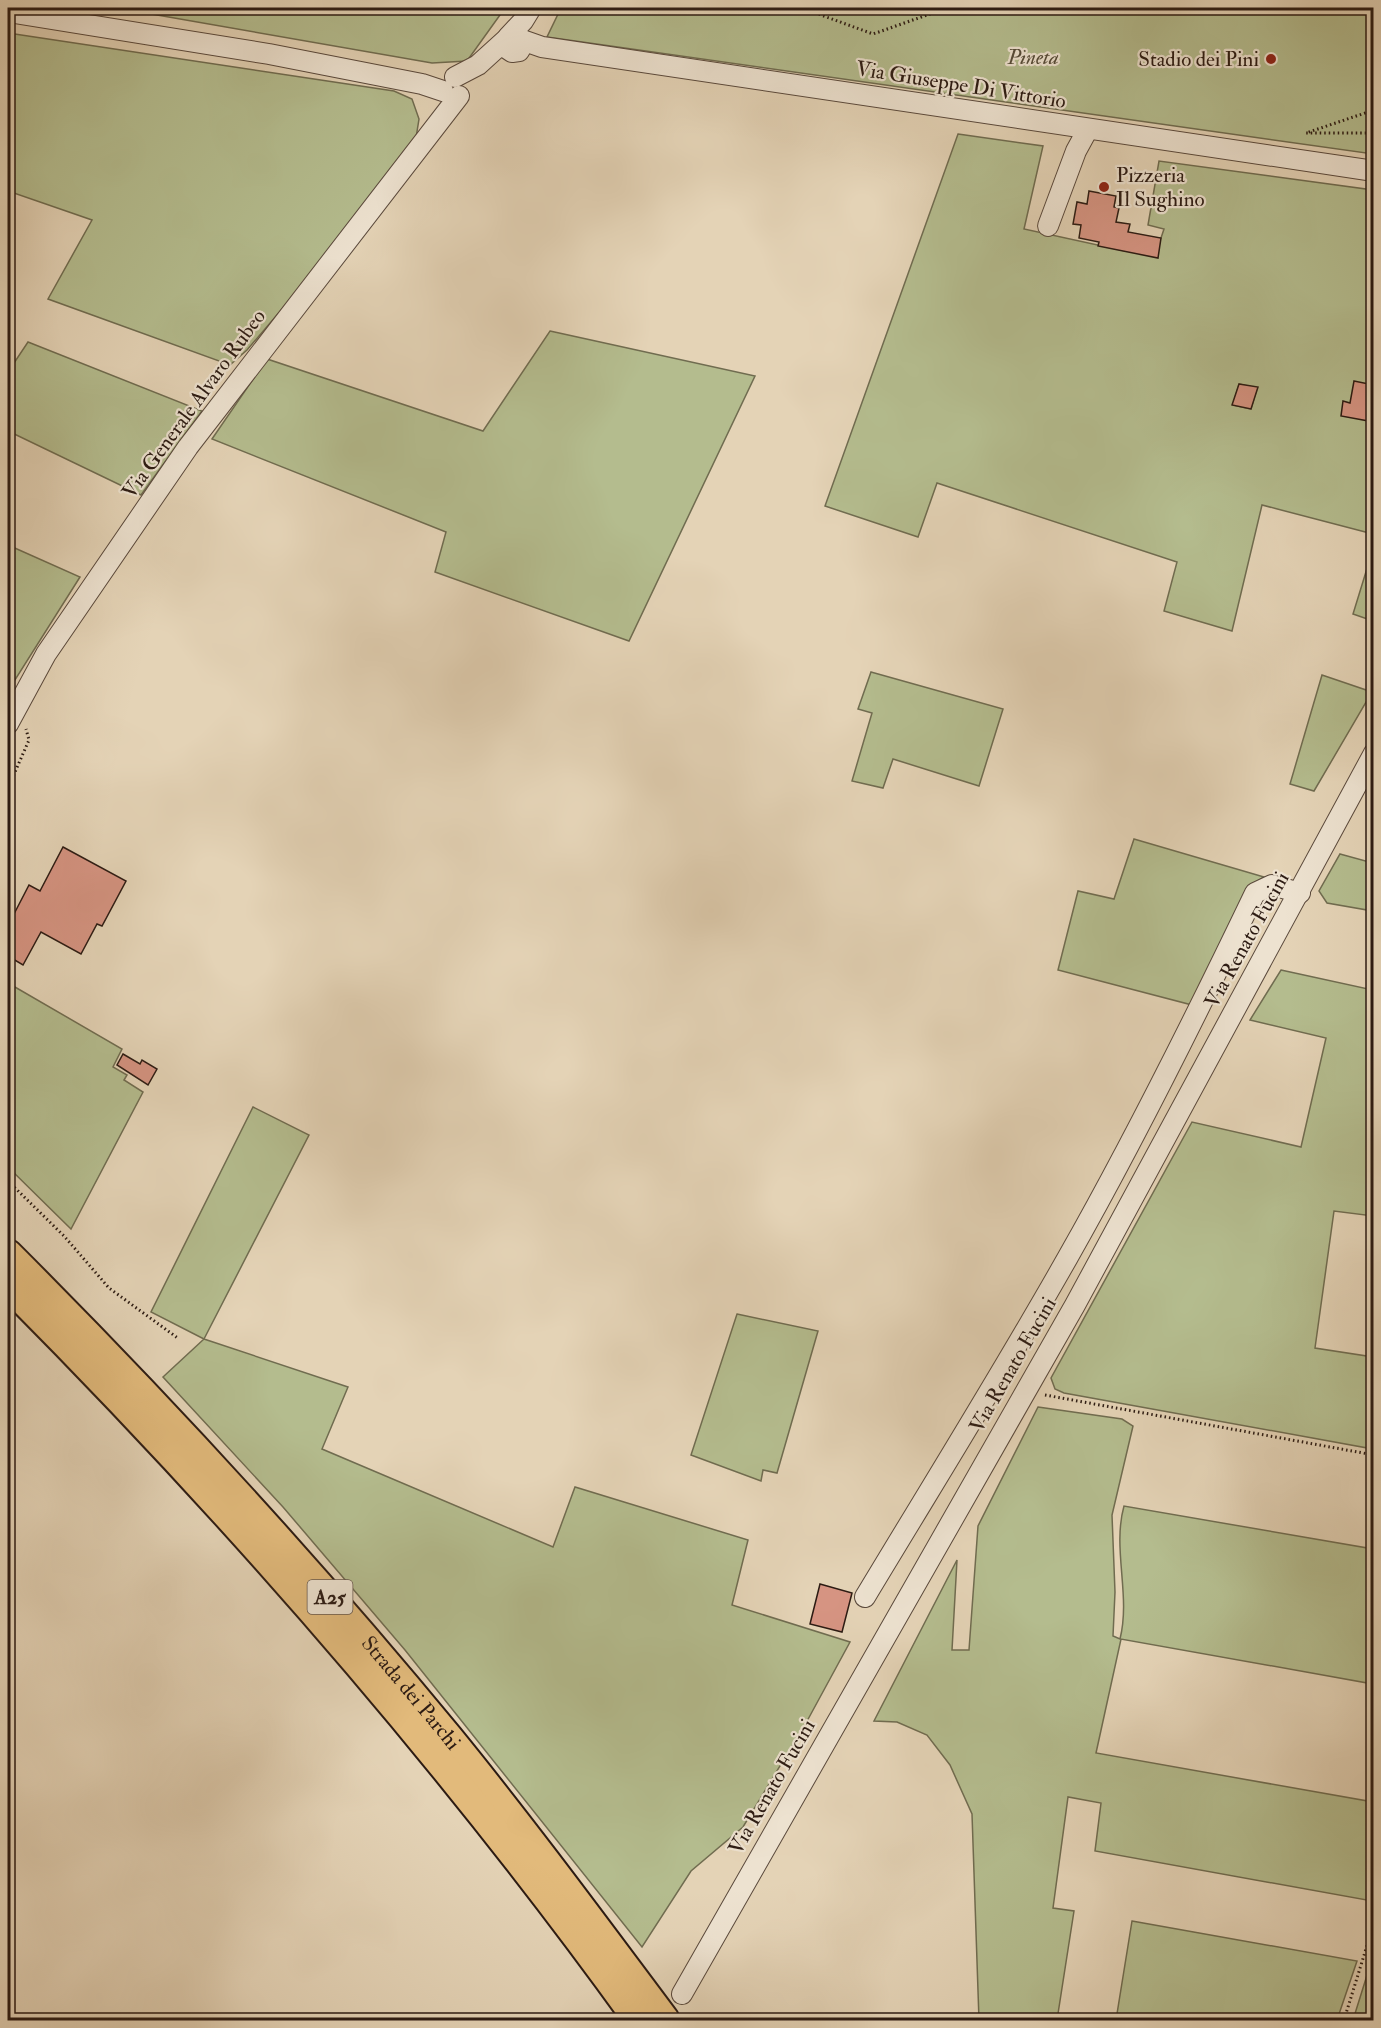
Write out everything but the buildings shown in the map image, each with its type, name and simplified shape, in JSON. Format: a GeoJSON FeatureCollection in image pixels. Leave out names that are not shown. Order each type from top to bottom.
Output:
{"type":"FeatureCollection","features":[{"type":"Feature","properties":{"kind":"highway","name":"Strada dei Parchi"},"geometry":{"type":"LineString","coordinates":[[8,1254],[169,1420],[320,1586],[457,1748],[618,1975],[638,2020]]}},
{"type":"Feature","properties":{"kind":"highway","name":"Strada dei Parchi"},"geometry":{"type":"LineString","coordinates":[[8,1285],[165,1447],[335,1637],[509,1849],[618,1975],[665,2020]]}},
{"type":"Feature","properties":{"kind":"street"},"geometry":{"type":"LineString","coordinates":[[8,12],[269,54],[452,88],[483,71],[517,36]]}},
{"type":"Feature","properties":{"kind":"street","name":"Via Giuseppe Di Vittorio"},"geometry":{"type":"LineString","coordinates":[[517,36],[542,47],[1374,171]]}},
{"type":"Feature","properties":{"kind":"street","name":"Via Generale Alvaro Rubeo"},"geometry":{"type":"LineString","coordinates":[[8,724],[45,654],[188,447],[437,124],[452,88]]}},
{"type":"Feature","properties":{"kind":"street"},"geometry":{"type":"LineString","coordinates":[[1048,226],[1076,151],[1088,129]]}},
{"type":"Feature","properties":{"kind":"street","name":"Via Renato Fucini"},"geometry":{"type":"LineString","coordinates":[[681,1994],[1026,1392],[1300,893],[1374,753]]}},
{"type":"Feature","properties":{"kind":"street"},"geometry":{"type":"LineString","coordinates":[[865,1597],[1025,1331],[1103,1194],[1184,1039],[1255,894],[1272,885],[1300,893]]}},
{"type":"Feature","properties":{"kind":"path"},"geometry":{"type":"LineString","coordinates":[[409,8],[429,10],[435,8]]}},
{"type":"Feature","properties":{"kind":"path"},"geometry":{"type":"LineString","coordinates":[[802,8],[873,34],[947,8]]}},
{"type":"Feature","properties":{"kind":"path"},"geometry":{"type":"LineString","coordinates":[[1374,110],[1306,133],[1374,133]]}},
{"type":"Feature","properties":{"kind":"path"},"geometry":{"type":"LineString","coordinates":[[8,788],[29,740],[18,705]]}},
{"type":"Feature","properties":{"kind":"path"},"geometry":{"type":"LineString","coordinates":[[8,1181],[64,1236],[109,1288],[179,1339]]}},
{"type":"Feature","properties":{"kind":"path"},"geometry":{"type":"LineString","coordinates":[[1026,1392],[1374,1455]]}},
{"type":"Feature","properties":{"kind":"path"},"geometry":{"type":"LineString","coordinates":[[1344,2020],[1374,1923]]}},
{"type":"Feature","properties":{"kind":"green space"},"geometry":{"type":"Polygon","coordinates":[[[117,8],[505,8],[467,61],[432,63],[117,8]]]}},
{"type":"Feature","properties":{"kind":"green space","name":"Pineta"},"geometry":{"type":"Polygon","coordinates":[[[561,8],[1373,8],[1373,154],[547,37],[561,8]]]}},
{"type":"Feature","properties":{"kind":"green space"},"geometry":{"type":"Polygon","coordinates":[[[8,33],[394,91],[412,99],[419,119],[415,144],[294,295],[247,350],[230,365],[48,299],[92,220],[8,191],[8,33]]]}},
{"type":"Feature","properties":{"kind":"green space"},"geometry":{"type":"Polygon","coordinates":[[[958,134],[1043,146],[1024,229],[1125,251],[1161,238],[1164,229],[1148,225],[1159,161],[1373,190],[1373,534],[1262,505],[1232,631],[1164,611],[1177,562],[937,483],[918,537],[825,506],[958,134]],[[1239,384],[1233,405],[1251,409],[1257,388],[1239,384]]]}},
{"type":"Feature","properties":{"kind":"green space"},"geometry":{"type":"Polygon","coordinates":[[[550,331],[755,376],[629,641],[435,572],[446,532],[212,439],[267,359],[483,431],[550,331]]]}},
{"type":"Feature","properties":{"kind":"green space"},"geometry":{"type":"Polygon","coordinates":[[[28,342],[202,411],[141,495],[8,431],[8,372],[28,342]]]}},
{"type":"Feature","properties":{"kind":"green space"},"geometry":{"type":"Polygon","coordinates":[[[8,545],[80,577],[8,691],[8,545]]]}},
{"type":"Feature","properties":{"kind":"green space"},"geometry":{"type":"Polygon","coordinates":[[[1373,549],[1373,621],[1353,614],[1373,549]]]}},
{"type":"Feature","properties":{"kind":"green space"},"geometry":{"type":"Polygon","coordinates":[[[871,672],[1003,709],[979,786],[893,759],[883,788],[852,781],[872,713],[858,709],[871,672]]]}},
{"type":"Feature","properties":{"kind":"green space"},"geometry":{"type":"Polygon","coordinates":[[[1322,675],[1372,692],[1314,791],[1290,784],[1322,675]]]}},
{"type":"Feature","properties":{"kind":"green space"},"geometry":{"type":"Polygon","coordinates":[[[1134,839],[1264,877],[1251,885],[1196,1006],[1058,970],[1078,891],[1114,899],[1134,839]]]}},
{"type":"Feature","properties":{"kind":"green space"},"geometry":{"type":"Polygon","coordinates":[[[1340,854],[1373,863],[1373,911],[1327,903],[1319,891],[1340,854]]]}},
{"type":"Feature","properties":{"kind":"green space"},"geometry":{"type":"Polygon","coordinates":[[[1281,970],[1373,990],[1373,1216],[1334,1211],[1315,1348],[1373,1357],[1373,1449],[1064,1393],[1055,1389],[1051,1378],[1192,1122],[1301,1147],[1326,1038],[1250,1020],[1281,970]]]}},
{"type":"Feature","properties":{"kind":"green space"},"geometry":{"type":"Polygon","coordinates":[[[8,983],[122,1049],[113,1067],[127,1075],[124,1080],[143,1092],[71,1229],[8,1167],[8,983]]]}},
{"type":"Feature","properties":{"kind":"green space"},"geometry":{"type":"Polygon","coordinates":[[[253,1107],[309,1135],[204,1339],[151,1312],[253,1107]]]}},
{"type":"Feature","properties":{"kind":"green space"},"geometry":{"type":"Polygon","coordinates":[[[737,1314],[818,1331],[777,1473],[763,1470],[761,1481],[691,1455],[737,1314]]]}},
{"type":"Feature","properties":{"kind":"green space"},"geometry":{"type":"Polygon","coordinates":[[[204,1339],[348,1387],[322,1449],[553,1547],[575,1487],[748,1540],[732,1605],[850,1642],[806,1723],[743,1827],[691,1871],[642,1947],[405,1650],[283,1507],[163,1377],[204,1339]]]}},
{"type":"Feature","properties":{"kind":"green space"},"geometry":{"type":"Polygon","coordinates":[[[1038,1407],[1122,1419],[1133,1426],[1112,1515],[1115,1592],[1113,1636],[1120,1639],[1124,1606],[1120,1539],[1124,1506],[1373,1549],[1373,1684],[1121,1639],[1096,1753],[1373,1802],[1373,1897],[1372,1901],[1095,1851],[1101,1803],[1068,1797],[1053,1908],[1074,1911],[1057,2020],[979,2020],[972,1814],[950,1765],[927,1735],[897,1722],[874,1721],[957,1560],[952,1650],[969,1650],[978,1526],[1038,1407]]]}},
{"type":"Feature","properties":{"kind":"green space"},"geometry":{"type":"Polygon","coordinates":[[[1132,1921],[1357,1961],[1337,2020],[1116,2020],[1132,1921]]]}},
{"type":"Feature","properties":{"kind":"green space"},"geometry":{"type":"Polygon","coordinates":[[[1373,1956],[1373,2020],[1353,2020],[1373,1956]]]}},
{"type":"Feature","properties":{"kind":"place","name":"Stadio dei Pini"},"geometry":{"type":"Point","coordinates":[1271,59]}},
{"type":"Feature","properties":{"kind":"place","name":"Pizzeria Il Sughino"},"geometry":{"type":"Point","coordinates":[1104,187]}}]}
